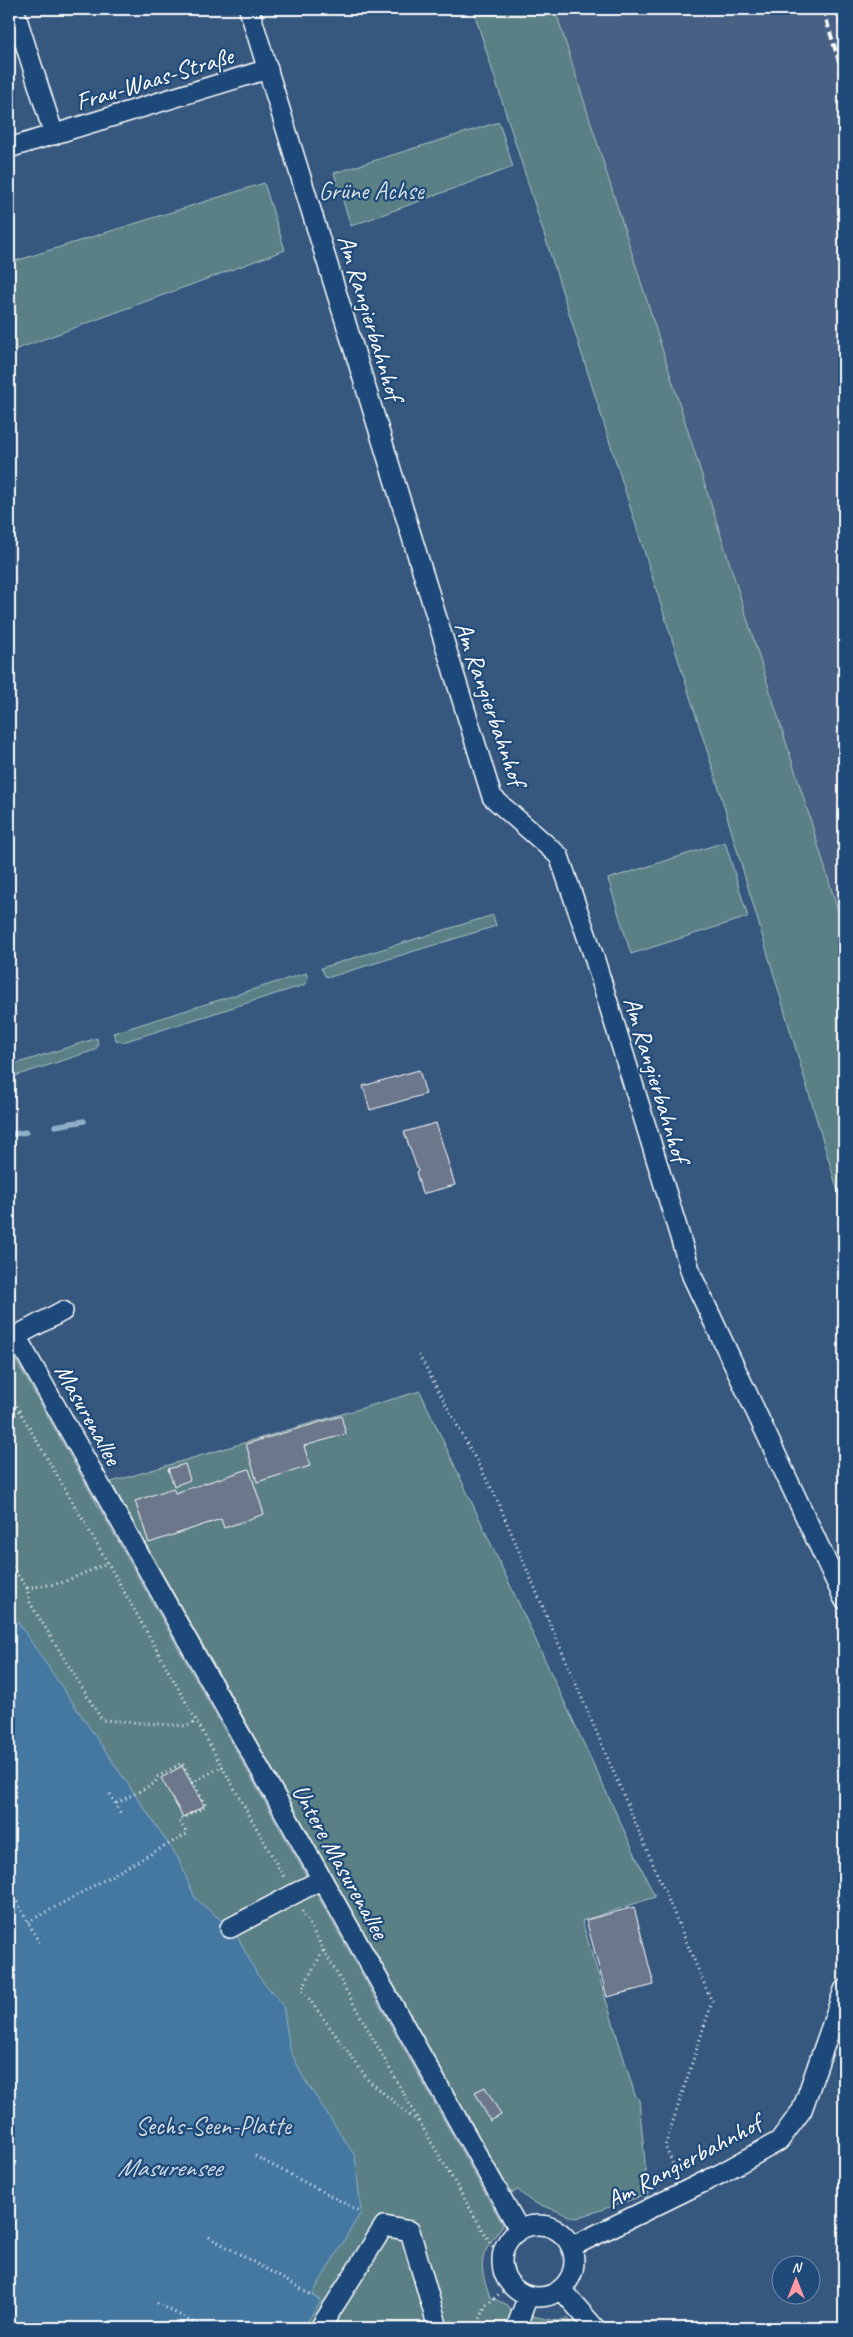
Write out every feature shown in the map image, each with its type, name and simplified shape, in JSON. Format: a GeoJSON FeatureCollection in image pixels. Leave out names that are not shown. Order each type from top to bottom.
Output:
{"type":"FeatureCollection","features":[{"type":"Feature","properties":{"kind":"street","name":"Frau-Waas-Straße"},"geometry":{"type":"LineString","coordinates":[[14,9],[54,135]]}},
{"type":"Feature","properties":{"kind":"street","name":"Am Rangierbahnhof"},"geometry":{"type":"LineString","coordinates":[[249,9],[492,797],[559,856],[594,957],[692,1276],[844,1599]]}},
{"type":"Feature","properties":{"kind":"street","name":"Frau-Waas-Straße"},"geometry":{"type":"LineString","coordinates":[[9,148],[268,69]]}},
{"type":"Feature","properties":{"kind":"street","name":"Masurenallee"},"geometry":{"type":"LineString","coordinates":[[63,1311],[16,1336],[119,1517]]}},
{"type":"Feature","properties":{"kind":"street","name":"Untere Masurenallee"},"geometry":{"type":"LineString","coordinates":[[119,1517],[519,2229]]}},
{"type":"Feature","properties":{"kind":"street"},"geometry":{"type":"LineString","coordinates":[[230,1928],[322,1879]]}},
{"type":"Feature","properties":{"kind":"street","name":"Am Rangierbahnhof"},"geometry":{"type":"LineString","coordinates":[[571,2247],[779,2141],[802,2110],[844,1990]]}},
{"type":"Feature","properties":{"kind":"street"},"geometry":{"type":"LineString","coordinates":[[539,2225],[549,2226],[559,2231],[571,2247],[574,2258],[573,2270],[569,2280],[561,2289],[549,2296],[528,2296],[510,2285],[502,2269],[503,2250],[509,2238],[519,2229],[539,2225]]}},
{"type":"Feature","properties":{"kind":"street"},"geometry":{"type":"LineString","coordinates":[[320,2328],[384,2226],[410,2231],[438,2328]]}},
{"type":"Feature","properties":{"kind":"street"},"geometry":{"type":"LineString","coordinates":[[561,2289],[595,2328]]}},
{"type":"Feature","properties":{"kind":"street"},"geometry":{"type":"LineString","coordinates":[[516,2328],[528,2296]]}},
{"type":"Feature","properties":{"kind":"path"},"geometry":{"type":"LineString","coordinates":[[419,1355],[495,1495],[712,2002],[665,2146],[684,2191]]}},
{"type":"Feature","properties":{"kind":"path"},"geometry":{"type":"LineString","coordinates":[[9,1393],[99,1547]]}},
{"type":"Feature","properties":{"kind":"path"},"geometry":{"type":"LineString","coordinates":[[9,1563],[27,1588],[30,1603],[102,1720],[187,1726],[197,1721]]}},
{"type":"Feature","properties":{"kind":"path"},"geometry":{"type":"LineString","coordinates":[[27,1588],[61,1584],[108,1563]]}},
{"type":"Feature","properties":{"kind":"path"},"geometry":{"type":"LineString","coordinates":[[28,1922],[187,1834],[179,1820],[206,1806],[182,1763],[157,1777],[155,1783],[115,1804]]}},
{"type":"Feature","properties":{"kind":"path"},"geometry":{"type":"LineString","coordinates":[[192,1783],[223,1766]]}},
{"type":"Feature","properties":{"kind":"path"},"geometry":{"type":"LineString","coordinates":[[110,1794],[121,1814]]}},
{"type":"Feature","properties":{"kind":"path"},"geometry":{"type":"LineString","coordinates":[[17,1902],[39,1942]]}},
{"type":"Feature","properties":{"kind":"path"},"geometry":{"type":"LineString","coordinates":[[324,1950],[302,1989],[369,2081],[420,2123]]}},
{"type":"Feature","properties":{"kind":"path"},"geometry":{"type":"LineString","coordinates":[[256,2156],[361,2212]]}},
{"type":"Feature","properties":{"kind":"path"},"geometry":{"type":"LineString","coordinates":[[209,2237],[312,2295]]}},
{"type":"Feature","properties":{"kind":"path"},"geometry":{"type":"LineString","coordinates":[[477,2328],[485,2306],[510,2285]]}},
{"type":"Feature","properties":{"kind":"path"},"geometry":{"type":"LineString","coordinates":[[157,2303],[203,2328]]}},
{"type":"Feature","properties":{"kind":"shaded area"},"geometry":{"type":"Polygon","coordinates":[[[555,9],[844,9],[844,931],[809,815],[555,9]]]}},
{"type":"Feature","properties":{"kind":"green space"},"geometry":{"type":"Polygon","coordinates":[[[473,9],[555,9],[809,815],[844,931],[844,1212],[716,779],[473,9]]]}},
{"type":"Feature","properties":{"kind":"green space","name":"Grüne Achse"},"geometry":{"type":"Polygon","coordinates":[[[499,122],[513,167],[351,226],[334,173],[499,122]]]}},
{"type":"Feature","properties":{"kind":"green space","name":"Grüne Achse"},"geometry":{"type":"Polygon","coordinates":[[[264,183],[285,250],[9,352],[9,263],[264,183]]]}},
{"type":"Feature","properties":{"kind":"green space"},"geometry":{"type":"Polygon","coordinates":[[[725,842],[748,917],[631,954],[608,879],[725,842]]]}},
{"type":"Feature","properties":{"kind":"green space"},"geometry":{"type":"Polygon","coordinates":[[[493,915],[496,926],[330,977],[325,976],[321,968],[493,915]]]}},
{"type":"Feature","properties":{"kind":"green space"},"geometry":{"type":"Polygon","coordinates":[[[306,973],[308,979],[304,985],[123,1042],[116,1040],[113,1033],[306,973]]]}},
{"type":"Feature","properties":{"kind":"green space"},"geometry":{"type":"Polygon","coordinates":[[[97,1038],[98,1046],[95,1050],[9,1078],[9,1066],[97,1038]]]}},
{"type":"Feature","properties":{"kind":"green space","name":"Sechs-Seen-Platte"},"geometry":{"type":"Polygon","coordinates":[[[9,1348],[503,2225],[489,2244],[483,2259],[483,2274],[490,2297],[508,2305],[511,2312],[557,2321],[567,2318],[577,2328],[9,2328],[9,1348]]]}},
{"type":"Feature","properties":{"kind":"green space"},"geometry":{"type":"Polygon","coordinates":[[[420,1391],[655,1897],[582,1921],[635,2095],[639,2100],[648,2194],[577,2218],[535,2203],[518,2190],[511,2193],[111,1482],[420,1391]]]}},
{"type":"Feature","properties":{"kind":"water","name":"Masurensee"},"geometry":{"type":"Polygon","coordinates":[[[9,1609],[178,1858],[195,1898],[235,1932],[258,1976],[283,2005],[290,2050],[303,2077],[355,2156],[361,2212],[312,2295],[321,2301],[303,2328],[9,2328],[9,1609]]]}},
{"type":"Feature","properties":{"kind":"building"},"geometry":{"type":"Polygon","coordinates":[[[419,1070],[426,1094],[370,1110],[363,1086],[419,1070]]]}},
{"type":"Feature","properties":{"kind":"building"},"geometry":{"type":"Polygon","coordinates":[[[436,1123],[455,1185],[422,1194],[416,1172],[418,1171],[404,1132],[436,1123]]]}},
{"type":"Feature","properties":{"kind":"building"},"geometry":{"type":"Polygon","coordinates":[[[341,1416],[346,1434],[304,1446],[310,1466],[257,1482],[246,1444],[341,1416]]]}},
{"type":"Feature","properties":{"kind":"building"},"geometry":{"type":"Polygon","coordinates":[[[185,1464],[190,1480],[174,1486],[168,1469],[185,1464]]]}},
{"type":"Feature","properties":{"kind":"building"},"geometry":{"type":"Polygon","coordinates":[[[249,1469],[264,1514],[224,1528],[221,1519],[149,1543],[135,1501],[173,1488],[175,1493],[249,1469]]]}},
{"type":"Feature","properties":{"kind":"building"},"geometry":{"type":"Polygon","coordinates":[[[182,1766],[204,1806],[183,1817],[161,1778],[182,1766]]]}},
{"type":"Feature","properties":{"kind":"building"},"geometry":{"type":"Polygon","coordinates":[[[634,1907],[654,1985],[607,1997],[586,1920],[634,1907]]]}},
{"type":"Feature","properties":{"kind":"building"},"geometry":{"type":"Polygon","coordinates":[[[485,2087],[501,2115],[490,2121],[475,2092],[485,2087]]]}},
{"type":"Feature","properties":{"kind":"waterway"},"geometry":{"type":"LineString","coordinates":[[55,1126],[84,1121]]}},
{"type":"Feature","properties":{"kind":"waterway"},"geometry":{"type":"LineString","coordinates":[[9,1135],[26,1132]]}},
{"type":"Feature","properties":{"kind":"railway"},"geometry":{"type":"LineString","coordinates":[[823,9],[844,78]]}},
{"type":"Feature","properties":{"kind":"railway"},"geometry":{"type":"LineString","coordinates":[[836,9],[844,34]]}}]}
